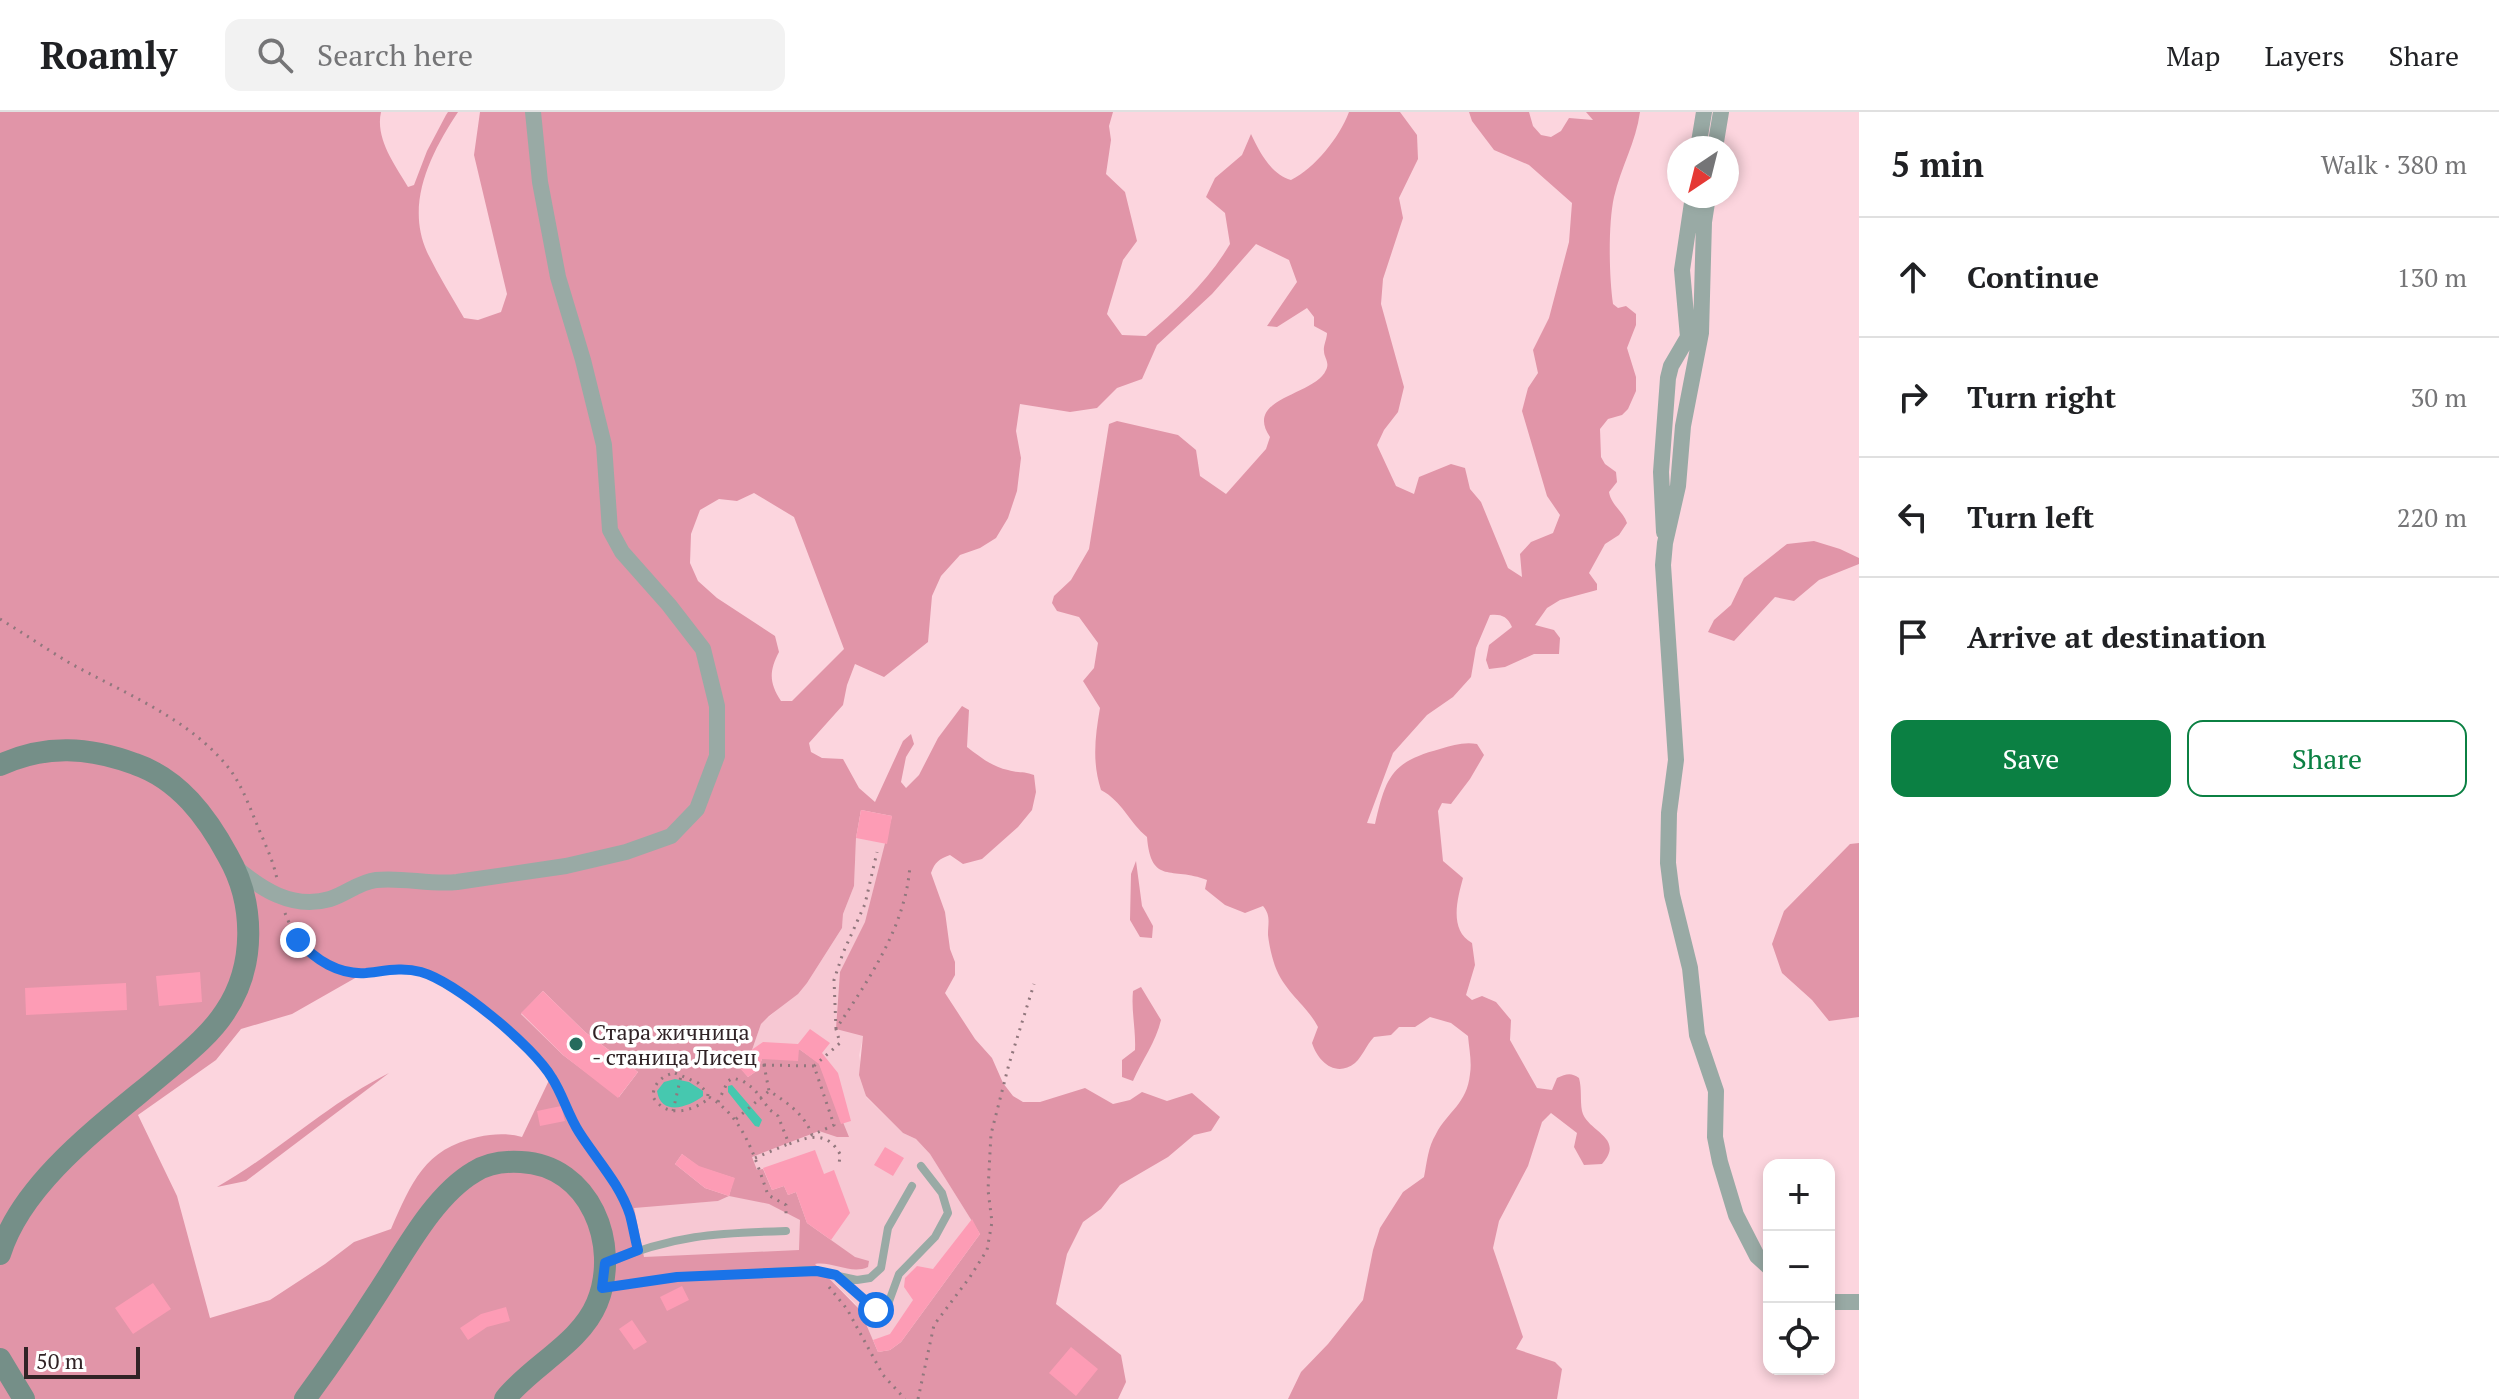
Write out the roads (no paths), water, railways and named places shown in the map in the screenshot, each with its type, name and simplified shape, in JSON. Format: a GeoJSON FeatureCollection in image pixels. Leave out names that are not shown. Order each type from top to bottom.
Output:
{"type":"FeatureCollection","features":[{"type":"Feature","properties":{"kind":"main road"},"geometry":{"type":"LineString","coordinates":[[0,765],[32,753],[74,749],[112,755],[142,766],[192,801],[208,822],[234,866],[249,916],[244,971],[233,1000],[214,1026],[36,1189],[12,1223],[0,1254]]}},
{"type":"Feature","properties":{"kind":"main road"},"geometry":{"type":"LineString","coordinates":[[305,1399],[415,1235],[449,1192],[476,1170],[491,1165],[533,1163],[566,1177],[582,1191],[594,1211],[604,1244],[605,1263],[602,1288],[594,1310],[579,1331],[527,1375],[505,1399]]}},
{"type":"Feature","properties":{"kind":"main road"},"geometry":{"type":"LineString","coordinates":[[0,1359],[24,1399]]}},
{"type":"Feature","properties":{"kind":"street"},"geometry":{"type":"LineString","coordinates":[[234,866],[280,898],[305,901],[328,899],[375,880],[441,884],[566,866],[626,852],[671,836],[697,809],[717,756],[717,706],[703,649],[622,552],[610,530],[604,445],[558,277],[540,182],[533,112]]}},
{"type":"Feature","properties":{"kind":"street"},"geometry":{"type":"LineString","coordinates":[[1700,136],[1704,112]]}},
{"type":"Feature","properties":{"kind":"street"},"geometry":{"type":"LineString","coordinates":[[1717,136],[1721,112]]}},
{"type":"Feature","properties":{"kind":"street"},"geometry":{"type":"LineString","coordinates":[[1665,543],[1661,499],[1668,378],[1671,366],[1688,337],[1682,270],[1691,208]]}},
{"type":"Feature","properties":{"kind":"street"},"geometry":{"type":"LineString","coordinates":[[1706,208],[1701,333],[1683,426],[1676,501],[1665,543],[1663,565],[1676,760],[1669,813],[1668,863],[1672,895],[1690,968],[1697,1035],[1716,1091],[1715,1137],[1720,1162],[1736,1215],[1757,1256],[1763,1262]]}},
{"type":"Feature","properties":{"kind":"street"},"geometry":{"type":"LineString","coordinates":[[1835,1302],[1859,1302]]}},
{"type":"Feature","properties":{"kind":"lane"},"geometry":{"type":"LineString","coordinates":[[836,1275],[876,1310],[882,1311],[887,1307],[899,1274],[935,1237],[948,1213],[945,1199],[921,1166]]}},
{"type":"Feature","properties":{"kind":"lane"},"geometry":{"type":"LineString","coordinates":[[602,1288],[677,1277],[811,1270],[864,1280],[878,1271],[882,1264],[888,1228],[912,1186]]}},
{"type":"Feature","properties":{"kind":"lane"},"geometry":{"type":"LineString","coordinates":[[605,1263],[638,1250],[704,1234],[786,1231]]}},
{"type":"Feature","properties":{"kind":"place","name":"Стара жичница - станица Лисец"},"geometry":{"type":"Point","coordinates":[576,1044]}}]}
